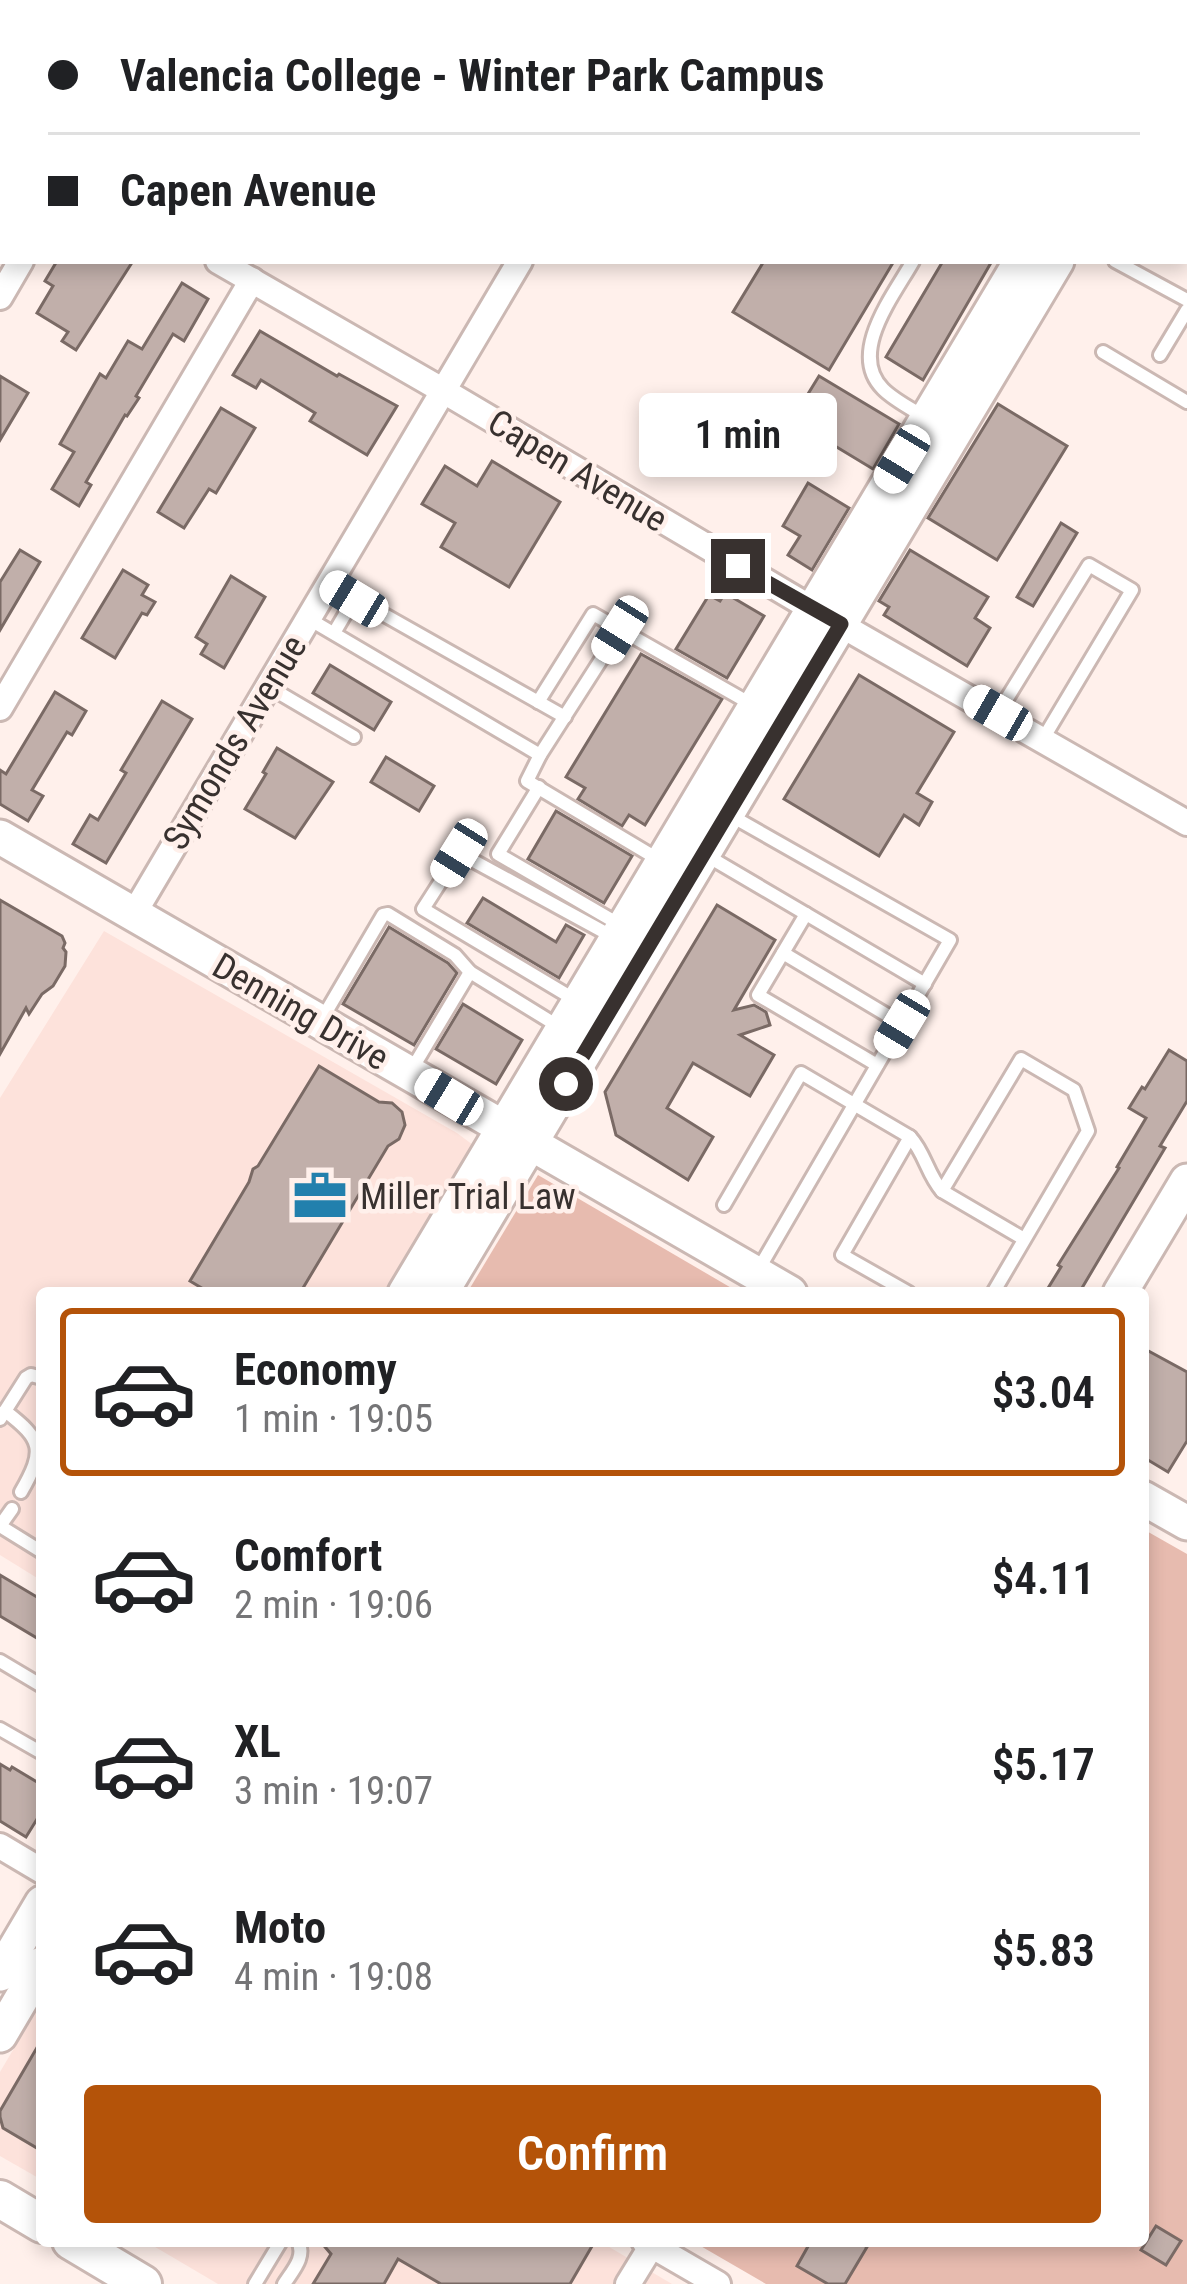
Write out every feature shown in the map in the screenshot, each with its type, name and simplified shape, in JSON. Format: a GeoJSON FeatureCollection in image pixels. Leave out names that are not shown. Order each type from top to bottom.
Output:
{"type":"FeatureCollection","features":[{"type":"Feature","properties":{"kind":"main road"},"geometry":{"type":"LineString","coordinates":[[0,2199],[36,2220]]}},
{"type":"Feature","properties":{"kind":"main road"},"geometry":{"type":"LineString","coordinates":[[81,2247],[143,2284]]}},
{"type":"Feature","properties":{"kind":"street","name":"Capen Avenue"},"geometry":{"type":"LineString","coordinates":[[223,264],[1187,823]]}},
{"type":"Feature","properties":{"kind":"street","name":"Symonds Avenue"},"geometry":{"type":"LineString","coordinates":[[133,914],[518,264]]}},
{"type":"Feature","properties":{"kind":"street"},"geometry":{"type":"LineString","coordinates":[[409,1287],[517,1135],[703,854],[926,418],[1019,264]]}},
{"type":"Feature","properties":{"kind":"street"},"geometry":{"type":"LineString","coordinates":[[444,1287],[570,1015],[755,706],[827,616],[1055,264]]}},
{"type":"Feature","properties":{"kind":"street"},"geometry":{"type":"LineString","coordinates":[[0,297],[12,266]]}},
{"type":"Feature","properties":{"kind":"street"},"geometry":{"type":"LineString","coordinates":[[0,708],[252,280]]}},
{"type":"Feature","properties":{"kind":"street","name":"Denning Drive"},"geometry":{"type":"LineString","coordinates":[[0,837],[779,1287]]}},
{"type":"Feature","properties":{"kind":"street"},"geometry":{"type":"LineString","coordinates":[[1124,1287],[1187,1181]]}},
{"type":"Feature","properties":{"kind":"street"},"geometry":{"type":"LineString","coordinates":[[1149,1500],[1183,1511]]}},
{"type":"Feature","properties":{"kind":"street"},"geometry":{"type":"LineString","coordinates":[[0,1846],[36,1867]]}},
{"type":"Feature","properties":{"kind":"street"},"geometry":{"type":"LineString","coordinates":[[0,1974],[36,1913]]}},
{"type":"Feature","properties":{"kind":"street"},"geometry":{"type":"LineString","coordinates":[[0,2035],[36,1974]]}},
{"type":"Feature","properties":{"kind":"street"},"geometry":{"type":"LineString","coordinates":[[635,2281],[648,2247]]}},
{"type":"Feature","properties":{"kind":"street"},"geometry":{"type":"LineString","coordinates":[[658,2247],[718,2284]]}},
{"type":"Feature","properties":{"kind":"lane"},"geometry":{"type":"LineString","coordinates":[[911,264],[870,341],[870,370],[882,389],[926,418]]}},
{"type":"Feature","properties":{"kind":"lane"},"geometry":{"type":"LineString","coordinates":[[1121,264],[1187,300]]}},
{"type":"Feature","properties":{"kind":"lane"},"geometry":{"type":"LineString","coordinates":[[1160,355],[1187,310]]}},
{"type":"Feature","properties":{"kind":"lane"},"geometry":{"type":"LineString","coordinates":[[1103,352],[1187,402]]}},
{"type":"Feature","properties":{"kind":"lane"},"geometry":{"type":"LineString","coordinates":[[998,713],[1089,565],[1132,590],[1043,740]]}},
{"type":"Feature","properties":{"kind":"lane"},"geometry":{"type":"LineString","coordinates":[[328,583],[565,717]]}},
{"type":"Feature","properties":{"kind":"lane"},"geometry":{"type":"LineString","coordinates":[[334,633],[354,599]]}},
{"type":"Feature","properties":{"kind":"lane"},"geometry":{"type":"LineString","coordinates":[[538,702],[593,614],[755,706]]}},
{"type":"Feature","properties":{"kind":"lane"},"geometry":{"type":"LineString","coordinates":[[308,618],[540,755]]}},
{"type":"Feature","properties":{"kind":"lane"},"geometry":{"type":"LineString","coordinates":[[620,630],[527,781],[662,862]]}},
{"type":"Feature","properties":{"kind":"lane"},"geometry":{"type":"LineString","coordinates":[[268,686],[354,737]]}},
{"type":"Feature","properties":{"kind":"lane"},"geometry":{"type":"LineString","coordinates":[[538,788],[498,854],[620,933]]}},
{"type":"Feature","properties":{"kind":"lane"},"geometry":{"type":"LineString","coordinates":[[727,813],[950,940],[756,1274]]}},
{"type":"Feature","properties":{"kind":"lane"},"geometry":{"type":"LineString","coordinates":[[570,1015],[423,909],[459,853],[620,933]]}},
{"type":"Feature","properties":{"kind":"lane"},"geometry":{"type":"LineString","coordinates":[[703,854],[925,984]]}},
{"type":"Feature","properties":{"kind":"lane"},"geometry":{"type":"LineString","coordinates":[[320,1022],[383,915],[388,914],[455,956],[470,973],[570,1015]]}},
{"type":"Feature","properties":{"kind":"lane"},"geometry":{"type":"LineString","coordinates":[[806,914],[758,994],[877,1065]]}},
{"type":"Feature","properties":{"kind":"lane"},"geometry":{"type":"LineString","coordinates":[[782,953],[902,1024]]}},
{"type":"Feature","properties":{"kind":"lane"},"geometry":{"type":"LineString","coordinates":[[410,1073],[470,973]]}},
{"type":"Feature","properties":{"kind":"lane"},"geometry":{"type":"LineString","coordinates":[[942,1191],[1021,1059],[1074,1090],[1088,1131],[996,1287]]}},
{"type":"Feature","properties":{"kind":"lane"},"geometry":{"type":"LineString","coordinates":[[724,1204],[800,1073],[910,1137],[942,1191],[1024,1239]]}},
{"type":"Feature","properties":{"kind":"lane"},"geometry":{"type":"LineString","coordinates":[[898,1287],[842,1255],[910,1137]]}},
{"type":"Feature","properties":{"kind":"lane"},"geometry":{"type":"LineString","coordinates":[[36,1377],[26,1378],[3,1415],[28,1429],[36,1444]]}},
{"type":"Feature","properties":{"kind":"lane"},"geometry":{"type":"LineString","coordinates":[[22,1492],[36,1460]]}},
{"type":"Feature","properties":{"kind":"lane"},"geometry":{"type":"LineString","coordinates":[[12,1509],[0,1526],[36,1548]]}},
{"type":"Feature","properties":{"kind":"lane"},"geometry":{"type":"LineString","coordinates":[[0,1661],[36,1682]]}},
{"type":"Feature","properties":{"kind":"lane"},"geometry":{"type":"LineString","coordinates":[[0,1729],[36,1750]]}},
{"type":"Feature","properties":{"kind":"lane"},"geometry":{"type":"LineString","coordinates":[[255,2284],[277,2247]]}},
{"type":"Feature","properties":{"kind":"lane"},"geometry":{"type":"LineString","coordinates":[[284,2284],[301,2257],[299,2247]]}},
{"type":"Feature","properties":{"kind":"shaded area"},"geometry":{"type":"Polygon","coordinates":[[[104,931],[477,1148],[391,1287],[36,1287],[36,1577],[0,1555],[0,1098],[104,931]]]}},
{"type":"Feature","properties":{"kind":"shaded area"},"geometry":{"type":"Polygon","coordinates":[[[538,1175],[730,1287],[471,1287],[538,1175]]]}},
{"type":"Feature","properties":{"kind":"shaded area"},"geometry":{"type":"Polygon","coordinates":[[[1149,1532],[1187,1554],[1187,2284],[766,2284],[702,2247],[1149,2247],[1149,1532]]]}},
{"type":"Feature","properties":{"kind":"shaded area"},"geometry":{"type":"Polygon","coordinates":[[[36,2011],[36,2177],[0,2156],[0,2072],[36,2011]]]}},
{"type":"Feature","properties":{"kind":"shaded area"},"geometry":{"type":"Polygon","coordinates":[[[155,2247],[609,2247],[672,2284],[218,2284],[155,2247]]]}},
{"type":"Feature","properties":{"kind":"building"},"geometry":{"type":"Polygon","coordinates":[[[55,264],[131,264],[76,350],[62,341],[68,332],[37,313],[53,286],[45,281],[55,264]]]}},
{"type":"Feature","properties":{"kind":"building"},"geometry":{"type":"Polygon","coordinates":[[[762,264],[892,264],[829,370],[733,312],[762,264]]]}},
{"type":"Feature","properties":{"kind":"building"},"geometry":{"type":"Polygon","coordinates":[[[941,264],[990,264],[923,380],[886,357],[941,264]]]}},
{"type":"Feature","properties":{"kind":"building"},"geometry":{"type":"Polygon","coordinates":[[[182,283],[208,299],[184,341],[173,334],[86,482],[91,485],[79,506],[52,489],[74,452],[60,444],[100,374],[106,378],[128,341],[142,349],[182,283]]]}},
{"type":"Feature","properties":{"kind":"building"},"geometry":{"type":"Polygon","coordinates":[[[260,331],[397,406],[367,455],[310,421],[315,413],[261,380],[256,388],[233,375],[260,331]]]}},
{"type":"Feature","properties":{"kind":"building"},"geometry":{"type":"Polygon","coordinates":[[[0,376],[28,393],[0,440],[0,376]]]}},
{"type":"Feature","properties":{"kind":"building"},"geometry":{"type":"Polygon","coordinates":[[[819,376],[899,424],[873,469],[792,420],[819,376]]]}},
{"type":"Feature","properties":{"kind":"building"},"geometry":{"type":"Polygon","coordinates":[[[998,404],[1067,446],[997,560],[928,518],[998,404]]]}},
{"type":"Feature","properties":{"kind":"building"},"geometry":{"type":"Polygon","coordinates":[[[221,408],[255,428],[216,493],[209,489],[184,528],[158,512],[221,408]]]}},
{"type":"Feature","properties":{"kind":"building"},"geometry":{"type":"Polygon","coordinates":[[[492,461],[560,502],[509,587],[441,547],[455,523],[422,504],[445,466],[477,486],[492,461]]]}},
{"type":"Feature","properties":{"kind":"building"},"geometry":{"type":"Polygon","coordinates":[[[808,483],[849,508],[812,570],[788,555],[800,536],[783,526],[808,483]]]}},
{"type":"Feature","properties":{"kind":"building"},"geometry":{"type":"Polygon","coordinates":[[[1061,523],[1077,533],[1033,606],[1017,597],[1061,523]]]}},
{"type":"Feature","properties":{"kind":"building"},"geometry":{"type":"Polygon","coordinates":[[[20,550],[40,562],[0,630],[0,582],[20,550]]]}},
{"type":"Feature","properties":{"kind":"building"},"geometry":{"type":"Polygon","coordinates":[[[910,550],[988,597],[975,618],[990,628],[967,666],[884,615],[889,607],[879,601],[910,550]]]}},
{"type":"Feature","properties":{"kind":"building"},"geometry":{"type":"Polygon","coordinates":[[[123,570],[148,585],[142,595],[155,602],[147,615],[142,613],[115,658],[82,638],[123,570]]]}},
{"type":"Feature","properties":{"kind":"building"},"geometry":{"type":"Polygon","coordinates":[[[231,576],[265,597],[224,668],[201,654],[207,644],[196,637],[231,576]]]}},
{"type":"Feature","properties":{"kind":"building"},"geometry":{"type":"Polygon","coordinates":[[[725,593],[764,616],[727,678],[676,649],[709,595],[720,601],[725,593]]]}},
{"type":"Feature","properties":{"kind":"building"},"geometry":{"type":"Polygon","coordinates":[[[641,654],[722,699],[645,825],[629,815],[622,826],[578,799],[585,788],[566,777],[641,654]]]}},
{"type":"Feature","properties":{"kind":"building"},"geometry":{"type":"Polygon","coordinates":[[[330,665],[391,702],[374,730],[313,693],[330,665]]]}},
{"type":"Feature","properties":{"kind":"building"},"geometry":{"type":"Polygon","coordinates":[[[859,675],[954,732],[917,793],[932,802],[919,825],[904,815],[879,856],[784,799],[859,675]]]}},
{"type":"Feature","properties":{"kind":"building"},"geometry":{"type":"Polygon","coordinates":[[[55,692],[86,711],[72,735],[67,732],[32,790],[43,796],[28,821],[0,804],[0,770],[6,774],[55,692]]]}},
{"type":"Feature","properties":{"kind":"building"},"geometry":{"type":"Polygon","coordinates":[[[162,701],[192,719],[106,863],[73,844],[90,815],[98,820],[162,701]]]}},
{"type":"Feature","properties":{"kind":"building"},"geometry":{"type":"Polygon","coordinates":[[[277,748],[333,782],[295,838],[245,809],[277,748]]]}},
{"type":"Feature","properties":{"kind":"building"},"geometry":{"type":"Polygon","coordinates":[[[386,757],[434,786],[419,811],[371,782],[386,757]]]}},
{"type":"Feature","properties":{"kind":"building"},"geometry":{"type":"Polygon","coordinates":[[[556,811],[632,856],[604,903],[528,859],[556,811]]]}},
{"type":"Feature","properties":{"kind":"building"},"geometry":{"type":"Polygon","coordinates":[[[483,898],[556,942],[566,925],[584,935],[559,978],[467,923],[483,898]]]}},
{"type":"Feature","properties":{"kind":"building"},"geometry":{"type":"Polygon","coordinates":[[[0,900],[62,936],[66,952],[65,966],[53,986],[29,1014],[26,1008],[0,1054],[0,900]]]}},
{"type":"Feature","properties":{"kind":"building"},"geometry":{"type":"Polygon","coordinates":[[[717,905],[775,940],[734,1010],[754,1005],[766,1012],[770,1025],[740,1035],[774,1055],[750,1096],[693,1063],[667,1108],[713,1137],[688,1180],[616,1135],[605,1092],[717,905]]]}},
{"type":"Feature","properties":{"kind":"building"},"geometry":{"type":"Polygon","coordinates":[[[389,927],[457,973],[414,1045],[343,1004],[389,927]]]}},
{"type":"Feature","properties":{"kind":"building"},"geometry":{"type":"Polygon","coordinates":[[[463,1004],[522,1040],[496,1084],[436,1049],[463,1004]]]}},
{"type":"Feature","properties":{"kind":"building"},"geometry":{"type":"Polygon","coordinates":[[[1169,1050],[1187,1061],[1187,1101],[1160,1146],[1165,1148],[1083,1287],[1049,1287],[1146,1118],[1129,1108],[1169,1050]]]}},
{"type":"Feature","properties":{"kind":"building"},"geometry":{"type":"Polygon","coordinates":[[[319,1066],[402,1112],[405,1125],[399,1139],[388,1146],[304,1287],[200,1287],[190,1281],[319,1066]]]}},
{"type":"Feature","properties":{"kind":"building"},"geometry":{"type":"Polygon","coordinates":[[[1149,1351],[1187,1372],[1187,1441],[1168,1472],[1149,1461],[1149,1351]]]}},
{"type":"Feature","properties":{"kind":"building"},"geometry":{"type":"Polygon","coordinates":[[[0,1575],[36,1596],[36,1637],[0,1616],[0,1575]]]}},
{"type":"Feature","properties":{"kind":"building"},"geometry":{"type":"Polygon","coordinates":[[[0,1764],[36,1781],[36,1821],[26,1837],[0,1821],[0,1764]]]}},
{"type":"Feature","properties":{"kind":"building"},"geometry":{"type":"Polygon","coordinates":[[[36,2049],[36,2147],[3,2128],[0,2111],[36,2049]]]}},
{"type":"Feature","properties":{"kind":"building"},"geometry":{"type":"Polygon","coordinates":[[[1156,2226],[1181,2241],[1166,2265],[1141,2250],[1149,2247],[1156,2226]]]}},
{"type":"Feature","properties":{"kind":"building"},"geometry":{"type":"Polygon","coordinates":[[[325,2247],[592,2247],[570,2284],[441,2284],[398,2259],[384,2284],[313,2284],[331,2254],[325,2247]]]}},
{"type":"Feature","properties":{"kind":"building"},"geometry":{"type":"Polygon","coordinates":[[[808,2247],[867,2247],[845,2284],[828,2284],[797,2266],[808,2247]]]}},
{"type":"Feature","properties":{"kind":"place","name":"Miller Trial Law"},"geometry":{"type":"Point","coordinates":[320,1196]}},
{"type":"Feature","properties":{"kind":"route"},"geometry":{"type":"LineString","coordinates":[[566,1084],[841,624],[738,566]]}}]}
